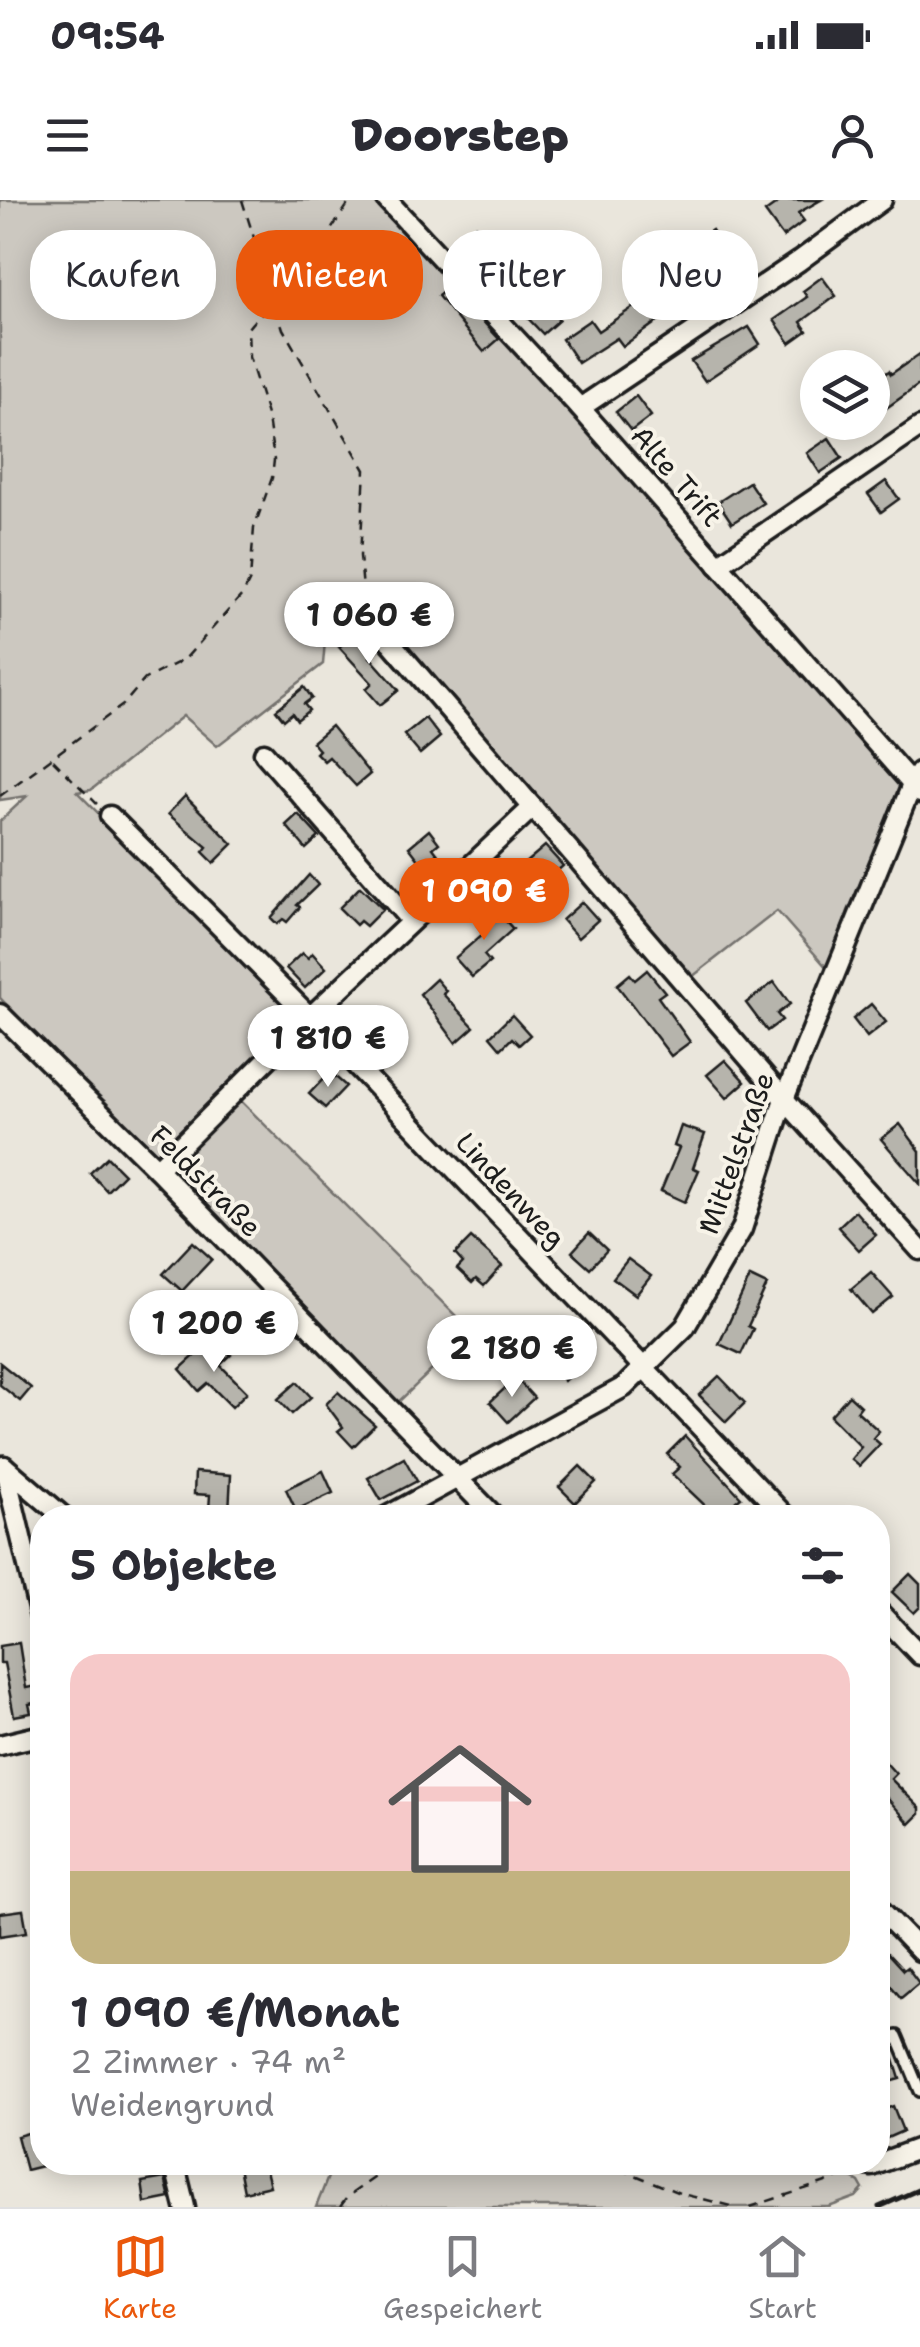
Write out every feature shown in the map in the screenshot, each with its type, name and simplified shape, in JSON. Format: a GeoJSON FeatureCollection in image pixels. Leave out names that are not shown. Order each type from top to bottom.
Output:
{"type":"FeatureCollection","features":[{"type":"Feature","properties":{"kind":"street","name":"Alte Trift"},"geometry":{"type":"LineString","coordinates":[[388,200],[917,784]]}},
{"type":"Feature","properties":{"kind":"street"},"geometry":{"type":"LineString","coordinates":[[580,408],[882,200]]}},
{"type":"Feature","properties":{"kind":"street"},"geometry":{"type":"LineString","coordinates":[[718,565],[920,427]]}},
{"type":"Feature","properties":{"kind":"street"},"geometry":{"type":"LineString","coordinates":[[368,616],[784,1099],[920,1250]]}},
{"type":"Feature","properties":{"kind":"street"},"geometry":{"type":"LineString","coordinates":[[264,753],[411,921]]}},
{"type":"Feature","properties":{"kind":"street","name":"Mittelstraße"},"geometry":{"type":"LineString","coordinates":[[407,1505],[624,1386],[685,1326],[742,1229],[784,1099],[917,784]]}},
{"type":"Feature","properties":{"kind":"street"},"geometry":{"type":"LineString","coordinates":[[157,1169],[310,1017],[533,808]]}},
{"type":"Feature","properties":{"kind":"street","name":"Lindenweg"},"geometry":{"type":"LineString","coordinates":[[110,816],[310,1017],[773,1505]]}},
{"type":"Feature","properties":{"kind":"street","name":"Feldstraße"},"geometry":{"type":"LineString","coordinates":[[0,1014],[157,1169],[484,1505]]}},
{"type":"Feature","properties":{"kind":"street"},"geometry":{"type":"LineString","coordinates":[[2,1464],[50,1505]]}},
{"type":"Feature","properties":{"kind":"street"},"geometry":{"type":"LineString","coordinates":[[2,1464],[30,1577]]}},
{"type":"Feature","properties":{"kind":"street"},"geometry":{"type":"LineString","coordinates":[[890,1623],[920,1654]]}},
{"type":"Feature","properties":{"kind":"street"},"geometry":{"type":"LineString","coordinates":[[0,1745],[30,1738]]}},
{"type":"Feature","properties":{"kind":"street"},"geometry":{"type":"LineString","coordinates":[[890,1920],[920,1951]]}},
{"type":"Feature","properties":{"kind":"street"},"geometry":{"type":"LineString","coordinates":[[890,2157],[920,2148]]}},
{"type":"Feature","properties":{"kind":"street"},"geometry":{"type":"LineString","coordinates":[[177,2175],[186,2207]]}},
{"type":"Feature","properties":{"kind":"lane"},"geometry":{"type":"LineString","coordinates":[[897,2036],[920,2091]]}},
{"type":"Feature","properties":{"kind":"path"},"geometry":{"type":"LineString","coordinates":[[242,200],[252,230]]}},
{"type":"Feature","properties":{"kind":"path"},"geometry":{"type":"LineString","coordinates":[[331,230],[351,200]]}},
{"type":"Feature","properties":{"kind":"path"},"geometry":{"type":"LineString","coordinates":[[0,796],[122,705],[145,680],[184,659],[243,594],[250,580],[254,528],[272,478],[274,460],[268,418],[249,356],[248,328],[254,320]]}},
{"type":"Feature","properties":{"kind":"path"},"geometry":{"type":"LineString","coordinates":[[280,320],[365,470],[360,556],[368,616]]}},
{"type":"Feature","properties":{"kind":"path"},"geometry":{"type":"LineString","coordinates":[[52,759],[110,816]]}},
{"type":"Feature","properties":{"kind":"path"},"geometry":{"type":"LineString","coordinates":[[340,2207],[348,2196],[378,2175]]}},
{"type":"Feature","properties":{"kind":"path"},"geometry":{"type":"LineString","coordinates":[[636,2175],[682,2194],[736,2207]]}},
{"type":"Feature","properties":{"kind":"path"},"geometry":{"type":"LineString","coordinates":[[750,2207],[835,2175]]}},
{"type":"Feature","properties":{"kind":"shaded area"},"geometry":{"type":"Polygon","coordinates":[[[0,200],[387,200],[414,230],[236,230],[236,320],[423,320],[423,241],[443,263],[443,320],[493,320],[898,776],[903,789],[848,911],[828,969],[777,911],[688,980],[368,617],[328,607],[323,664],[217,746],[183,716],[91,790],[77,792],[302,1017],[159,1160],[0,998],[0,821],[27,796],[0,800],[0,200]]]}},
{"type":"Feature","properties":{"kind":"shaded area"},"geometry":{"type":"Polygon","coordinates":[[[238,1098],[472,1332],[392,1408],[165,1167],[238,1098]]]}},
{"type":"Feature","properties":{"kind":"shaded area"},"geometry":{"type":"Polygon","coordinates":[[[329,2175],[847,2175],[863,2189],[856,2197],[829,2207],[316,2207],[329,2175]]]}},
{"type":"Feature","properties":{"kind":"building"},"geometry":{"type":"Polygon","coordinates":[[[782,200],[821,200],[798,213],[804,221],[783,237],[765,212],[782,200]]]}},
{"type":"Feature","properties":{"kind":"building"},"geometry":{"type":"Polygon","coordinates":[[[822,277],[836,296],[801,322],[807,331],[790,343],[774,320],[807,297],[803,291],[822,277]]]}},
{"type":"Feature","properties":{"kind":"building"},"geometry":{"type":"Polygon","coordinates":[[[622,315],[622,320],[659,320],[623,346],[617,338],[578,363],[562,339],[590,320],[598,331],[622,315]]]}},
{"type":"Feature","properties":{"kind":"building"},"geometry":{"type":"Polygon","coordinates":[[[458,320],[481,320],[499,339],[484,352],[458,320]]]}},
{"type":"Feature","properties":{"kind":"building"},"geometry":{"type":"Polygon","coordinates":[[[530,320],[559,320],[543,334],[530,320]]]}},
{"type":"Feature","properties":{"kind":"building"},"geometry":{"type":"Polygon","coordinates":[[[749,327],[760,344],[705,381],[691,361],[749,327]]]}},
{"type":"Feature","properties":{"kind":"building"},"geometry":{"type":"Polygon","coordinates":[[[920,354],[920,384],[890,405],[891,374],[920,354]]]}},
{"type":"Feature","properties":{"kind":"building"},"geometry":{"type":"Polygon","coordinates":[[[636,396],[651,416],[631,431],[616,412],[636,396]]]}},
{"type":"Feature","properties":{"kind":"building"},"geometry":{"type":"Polygon","coordinates":[[[830,440],[842,458],[820,473],[807,453],[830,440]]]}},
{"type":"Feature","properties":{"kind":"building"},"geometry":{"type":"Polygon","coordinates":[[[886,481],[899,499],[881,512],[868,494],[886,481]]]}},
{"type":"Feature","properties":{"kind":"building"},"geometry":{"type":"Polygon","coordinates":[[[749,482],[763,503],[732,523],[718,502],[749,482]]]}},
{"type":"Feature","properties":{"kind":"building"},"geometry":{"type":"Polygon","coordinates":[[[359,630],[377,650],[370,657],[399,690],[380,705],[366,689],[372,683],[339,647],[359,630]]]}},
{"type":"Feature","properties":{"kind":"building"},"geometry":{"type":"Polygon","coordinates":[[[304,687],[312,698],[304,704],[309,710],[297,720],[292,713],[284,720],[276,710],[304,687]]]}},
{"type":"Feature","properties":{"kind":"building"},"geometry":{"type":"Polygon","coordinates":[[[425,718],[440,737],[420,754],[404,735],[425,718]]]}},
{"type":"Feature","properties":{"kind":"building"},"geometry":{"type":"Polygon","coordinates":[[[331,726],[370,774],[356,786],[329,757],[324,761],[316,753],[319,750],[312,742],[331,726]]]}},
{"type":"Feature","properties":{"kind":"building"},"geometry":{"type":"Polygon","coordinates":[[[185,796],[233,844],[214,863],[203,852],[207,847],[168,814],[185,796]]]}},
{"type":"Feature","properties":{"kind":"building"},"geometry":{"type":"Polygon","coordinates":[[[298,814],[319,837],[306,849],[286,825],[298,814]]]}},
{"type":"Feature","properties":{"kind":"building"},"geometry":{"type":"Polygon","coordinates":[[[429,830],[439,843],[433,848],[440,857],[426,869],[409,847],[429,830]]]}},
{"type":"Feature","properties":{"kind":"building"},"geometry":{"type":"Polygon","coordinates":[[[545,846],[563,866],[541,885],[524,864],[545,846]]]}},
{"type":"Feature","properties":{"kind":"building"},"geometry":{"type":"Polygon","coordinates":[[[309,875],[318,885],[297,905],[300,907],[287,922],[283,919],[277,924],[271,918],[309,875]]]}},
{"type":"Feature","properties":{"kind":"building"},"geometry":{"type":"Polygon","coordinates":[[[360,887],[383,909],[366,926],[360,921],[356,925],[339,908],[360,887]]]}},
{"type":"Feature","properties":{"kind":"building"},"geometry":{"type":"Polygon","coordinates":[[[582,902],[598,920],[578,938],[562,920],[582,902]]]}},
{"type":"Feature","properties":{"kind":"building"},"geometry":{"type":"Polygon","coordinates":[[[495,909],[513,929],[484,955],[490,962],[472,977],[455,958],[484,933],[477,925],[495,909]]]}},
{"type":"Feature","properties":{"kind":"building"},"geometry":{"type":"Polygon","coordinates":[[[302,953],[308,958],[312,953],[326,968],[305,988],[286,968],[302,953]]]}},
{"type":"Feature","properties":{"kind":"building"},"geometry":{"type":"Polygon","coordinates":[[[647,970],[665,992],[658,997],[690,1042],[671,1056],[617,985],[630,974],[635,980],[647,970]]]}},
{"type":"Feature","properties":{"kind":"building"},"geometry":{"type":"Polygon","coordinates":[[[436,979],[446,991],[443,994],[474,1027],[456,1043],[420,994],[436,979]]]}},
{"type":"Feature","properties":{"kind":"building"},"geometry":{"type":"Polygon","coordinates":[[[774,982],[790,1004],[777,1014],[782,1020],[767,1031],[746,1003],[774,982]]]}},
{"type":"Feature","properties":{"kind":"building"},"geometry":{"type":"Polygon","coordinates":[[[871,1004],[886,1022],[867,1037],[853,1019],[871,1004]]]}},
{"type":"Feature","properties":{"kind":"building"},"geometry":{"type":"Polygon","coordinates":[[[512,1015],[530,1035],[519,1045],[512,1038],[501,1049],[490,1036],[512,1015]]]}},
{"type":"Feature","properties":{"kind":"building"},"geometry":{"type":"Polygon","coordinates":[[[389,1032],[402,1047],[382,1064],[369,1049],[389,1032]]]}},
{"type":"Feature","properties":{"kind":"building"},"geometry":{"type":"Polygon","coordinates":[[[725,1060],[745,1082],[727,1098],[707,1075],[725,1060]]]}},
{"type":"Feature","properties":{"kind":"building"},"geometry":{"type":"Polygon","coordinates":[[[330,1072],[346,1086],[325,1108],[309,1094],[330,1072]]]}},
{"type":"Feature","properties":{"kind":"building"},"geometry":{"type":"Polygon","coordinates":[[[900,1124],[920,1151],[920,1184],[881,1139],[900,1124]]]}},
{"type":"Feature","properties":{"kind":"building"},"geometry":{"type":"Polygon","coordinates":[[[681,1126],[705,1134],[693,1168],[699,1170],[685,1202],[661,1191],[679,1148],[674,1146],[681,1126]]]}},
{"type":"Feature","properties":{"kind":"building"},"geometry":{"type":"Polygon","coordinates":[[[107,1157],[124,1174],[107,1191],[90,1173],[107,1157]]]}},
{"type":"Feature","properties":{"kind":"building"},"geometry":{"type":"Polygon","coordinates":[[[855,1211],[876,1235],[859,1250],[838,1227],[855,1211]]]}},
{"type":"Feature","properties":{"kind":"building"},"geometry":{"type":"Polygon","coordinates":[[[589,1233],[607,1250],[590,1268],[572,1252],[589,1233]]]}},
{"type":"Feature","properties":{"kind":"building"},"geometry":{"type":"Polygon","coordinates":[[[471,1238],[502,1266],[484,1286],[476,1279],[472,1283],[457,1269],[463,1263],[455,1254],[471,1238]]]}},
{"type":"Feature","properties":{"kind":"building"},"geometry":{"type":"Polygon","coordinates":[[[193,1242],[212,1259],[182,1291],[163,1274],[193,1242]]]}},
{"type":"Feature","properties":{"kind":"building"},"geometry":{"type":"Polygon","coordinates":[[[628,1259],[651,1276],[636,1295],[613,1278],[628,1259]]]}},
{"type":"Feature","properties":{"kind":"building"},"geometry":{"type":"Polygon","coordinates":[[[871,1272],[893,1297],[872,1314],[851,1289],[871,1272]]]}},
{"type":"Feature","properties":{"kind":"building"},"geometry":{"type":"Polygon","coordinates":[[[750,1277],[767,1285],[748,1326],[753,1329],[741,1354],[719,1344],[750,1277]]]}},
{"type":"Feature","properties":{"kind":"building"},"geometry":{"type":"Polygon","coordinates":[[[575,1339],[590,1355],[564,1381],[549,1365],[575,1339]]]}},
{"type":"Feature","properties":{"kind":"building"},"geometry":{"type":"Polygon","coordinates":[[[223,1346],[231,1355],[220,1365],[247,1392],[232,1407],[208,1383],[199,1391],[180,1369],[202,1349],[210,1358],[223,1346]]]}},
{"type":"Feature","properties":{"kind":"building"},"geometry":{"type":"Polygon","coordinates":[[[0,1363],[31,1388],[20,1401],[0,1385],[0,1363]]]}},
{"type":"Feature","properties":{"kind":"building"},"geometry":{"type":"Polygon","coordinates":[[[719,1376],[745,1403],[726,1422],[699,1395],[719,1376]]]}},
{"type":"Feature","properties":{"kind":"building"},"geometry":{"type":"Polygon","coordinates":[[[516,1378],[534,1398],[508,1422],[490,1402],[516,1378]]]}},
{"type":"Feature","properties":{"kind":"building"},"geometry":{"type":"Polygon","coordinates":[[[297,1382],[311,1397],[292,1414],[278,1399],[297,1382]]]}},
{"type":"Feature","properties":{"kind":"building"},"geometry":{"type":"Polygon","coordinates":[[[338,1392],[375,1425],[353,1447],[338,1431],[343,1427],[326,1404],[338,1392]]]}},
{"type":"Feature","properties":{"kind":"building"},"geometry":{"type":"Polygon","coordinates":[[[849,1395],[861,1406],[857,1411],[879,1431],[873,1438],[880,1444],[859,1466],[851,1459],[861,1447],[830,1416],[849,1395]]]}},
{"type":"Feature","properties":{"kind":"building"},"geometry":{"type":"Polygon","coordinates":[[[685,1436],[741,1497],[736,1501],[740,1505],[704,1505],[672,1474],[680,1467],[667,1454],[685,1436]]]}},
{"type":"Feature","properties":{"kind":"building"},"geometry":{"type":"Polygon","coordinates":[[[404,1458],[417,1481],[381,1500],[368,1478],[404,1458]]]}},
{"type":"Feature","properties":{"kind":"building"},"geometry":{"type":"Polygon","coordinates":[[[580,1466],[596,1482],[575,1503],[559,1487],[580,1466]]]}},
{"type":"Feature","properties":{"kind":"building"},"geometry":{"type":"Polygon","coordinates":[[[323,1471],[333,1493],[307,1505],[294,1505],[286,1489],[323,1471]]]}},
{"type":"Feature","properties":{"kind":"building"},"geometry":{"type":"Polygon","coordinates":[[[195,1472],[231,1475],[229,1505],[209,1505],[210,1495],[194,1494],[195,1472]]]}},
{"type":"Feature","properties":{"kind":"building"},"geometry":{"type":"Polygon","coordinates":[[[910,1574],[920,1584],[920,1607],[914,1613],[892,1592],[910,1574]]]}},
{"type":"Feature","properties":{"kind":"building"},"geometry":{"type":"Polygon","coordinates":[[[19,1643],[26,1688],[30,1687],[30,1713],[14,1716],[4,1663],[0,1663],[0,1646],[19,1643]]]}},
{"type":"Feature","properties":{"kind":"building"},"geometry":{"type":"Polygon","coordinates":[[[890,1767],[896,1774],[891,1779],[920,1808],[920,1814],[910,1824],[890,1801],[890,1767]]]}},
{"type":"Feature","properties":{"kind":"building"},"geometry":{"type":"Polygon","coordinates":[[[23,1910],[27,1932],[0,1936],[0,1913],[23,1910]]]}},
{"type":"Feature","properties":{"kind":"building"},"geometry":{"type":"Polygon","coordinates":[[[890,1956],[903,1970],[907,1967],[919,1983],[901,1998],[890,1985],[890,1956]]]}},
{"type":"Feature","properties":{"kind":"building"},"geometry":{"type":"Polygon","coordinates":[[[890,2047],[900,2079],[890,2082],[890,2047]]]}},
{"type":"Feature","properties":{"kind":"building"},"geometry":{"type":"Polygon","coordinates":[[[893,2106],[903,2131],[890,2137],[893,2106]]]}},
{"type":"Feature","properties":{"kind":"building"},"geometry":{"type":"Polygon","coordinates":[[[30,2132],[30,2169],[26,2170],[17,2136],[30,2132]]]}},
{"type":"Feature","properties":{"kind":"building"},"geometry":{"type":"Polygon","coordinates":[[[241,2175],[267,2175],[270,2186],[244,2192],[241,2175]]]}},
{"type":"Feature","properties":{"kind":"building"},"geometry":{"type":"Polygon","coordinates":[[[165,2178],[170,2198],[145,2203],[142,2182],[165,2178]]]}},
{"type":"Feature","properties":{"kind":"railway"},"geometry":{"type":"LineString","coordinates":[[879,2207],[920,2189]]}}]}
